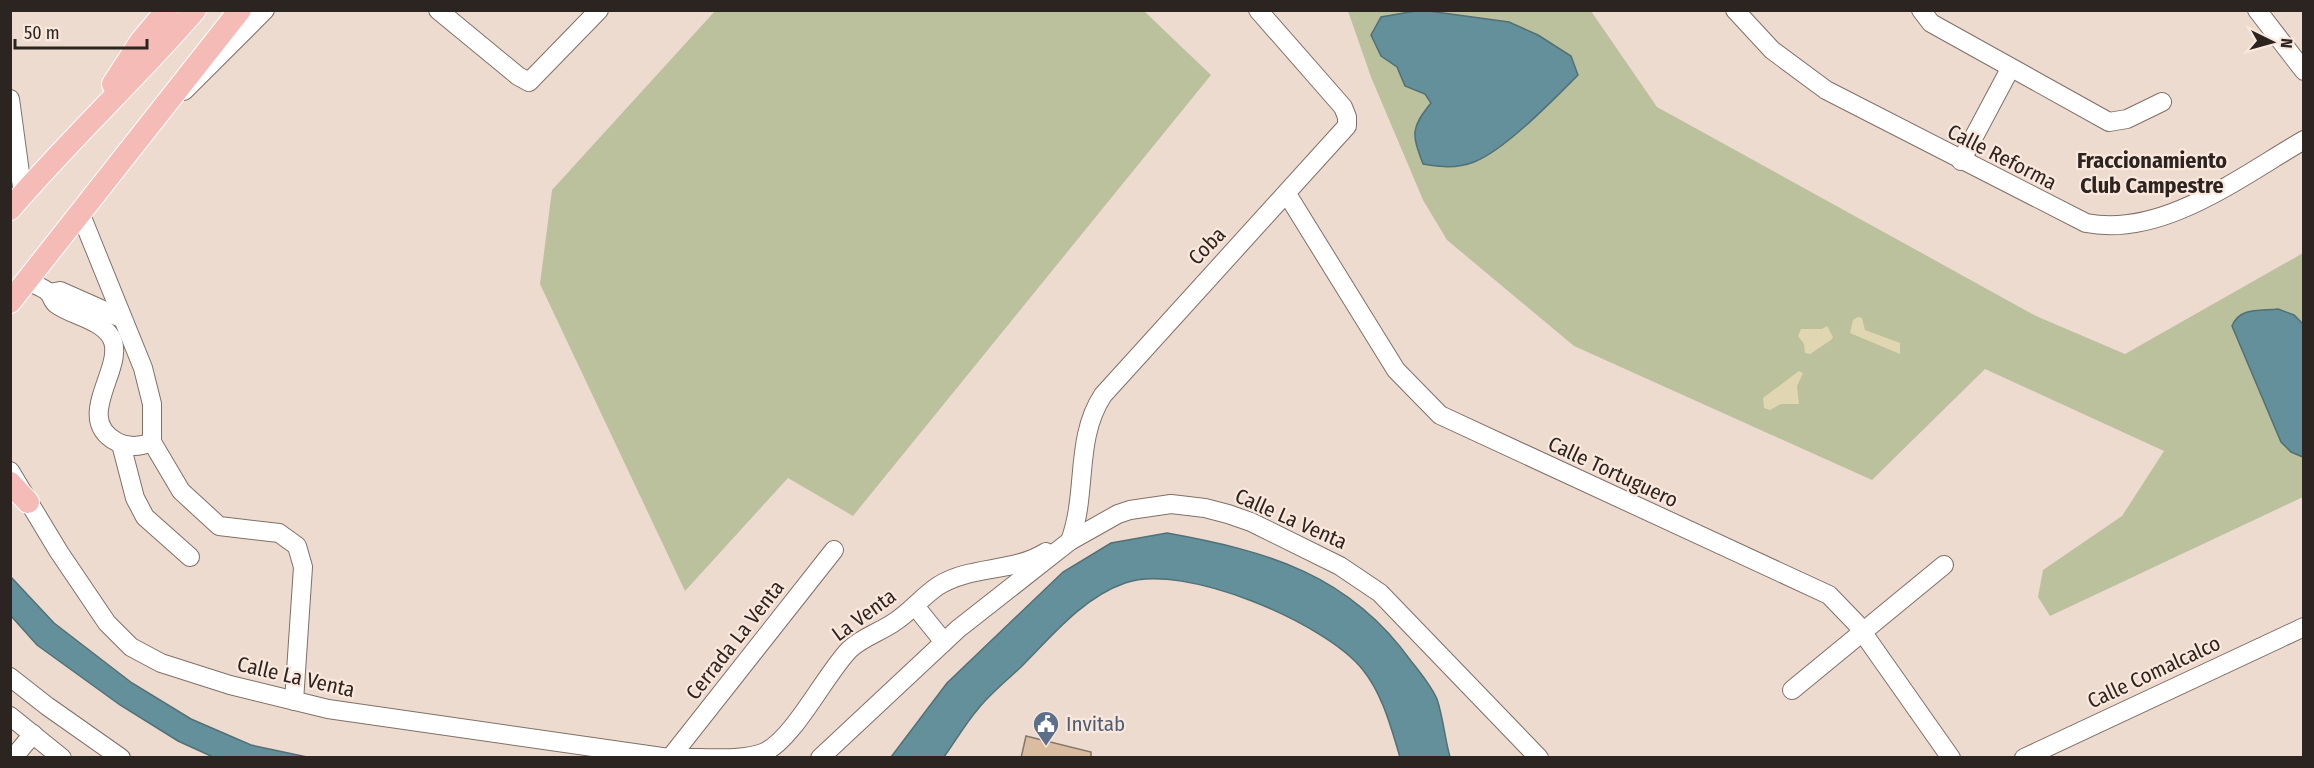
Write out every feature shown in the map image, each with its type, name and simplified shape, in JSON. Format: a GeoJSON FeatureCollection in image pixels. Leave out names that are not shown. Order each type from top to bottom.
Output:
{"type":"FeatureCollection","features":[{"type":"Feature","properties":{"kind":"main road"},"geometry":{"type":"LineString","coordinates":[[17,202],[102,101],[141,41],[167,10]]}},
{"type":"Feature","properties":{"kind":"main road"},"geometry":{"type":"LineString","coordinates":[[69,142],[160,50],[195,10]]}},
{"type":"Feature","properties":{"kind":"main road"},"geometry":{"type":"LineString","coordinates":[[17,298],[240,10]]}},
{"type":"Feature","properties":{"kind":"main road"},"geometry":{"type":"LineString","coordinates":[[10,483],[28,502]]}},
{"type":"Feature","properties":{"kind":"street"},"geometry":{"type":"LineString","coordinates":[[167,105],[202,76],[265,10]]}},
{"type":"Feature","properties":{"kind":"street"},"geometry":{"type":"LineString","coordinates":[[438,10],[518,76],[529,82],[599,10]]}},
{"type":"Feature","properties":{"kind":"street","name":"Coba"},"geometry":{"type":"LineString","coordinates":[[1070,541],[1081,500],[1084,440],[1094,409],[1103,395],[1343,132],[1347,117],[1343,107],[1308,63],[1258,10]]}},
{"type":"Feature","properties":{"kind":"street","name":"Calle Reforma"},"geometry":{"type":"LineString","coordinates":[[1735,10],[1772,50],[1826,90],[2074,219],[2099,226],[2125,227],[2180,209],[2304,140]]}},
{"type":"Feature","properties":{"kind":"street"},"geometry":{"type":"LineString","coordinates":[[1921,10],[1931,24],[2109,122],[2127,119],[2162,102]]}},
{"type":"Feature","properties":{"kind":"street"},"geometry":{"type":"LineString","coordinates":[[2257,10],[2304,70]]}},
{"type":"Feature","properties":{"kind":"street"},"geometry":{"type":"LineString","coordinates":[[1961,160],[2010,69]]}},
{"type":"Feature","properties":{"kind":"street"},"geometry":{"type":"LineString","coordinates":[[10,99],[17,202]]}},
{"type":"Feature","properties":{"kind":"street","name":"Calle Tortuguero"},"geometry":{"type":"LineString","coordinates":[[1287,194],[1396,370],[1440,415],[1533,460],[1818,589],[1837,601],[1863,633],[1952,758]]}},
{"type":"Feature","properties":{"kind":"street"},"geometry":{"type":"LineString","coordinates":[[81,215],[143,368],[152,404],[152,442],[181,491],[219,526],[279,533],[297,546],[303,567],[294,701]]}},
{"type":"Feature","properties":{"kind":"street"},"geometry":{"type":"LineString","coordinates":[[17,298],[60,291],[121,318]]}},
{"type":"Feature","properties":{"kind":"street"},"geometry":{"type":"LineString","coordinates":[[49,292],[55,303],[102,328],[111,337],[114,349],[100,398],[99,423],[111,438],[122,444],[140,447],[152,442]]}},
{"type":"Feature","properties":{"kind":"street"},"geometry":{"type":"LineString","coordinates":[[122,444],[135,498],[145,517],[190,557]]}},
{"type":"Feature","properties":{"kind":"street","name":"Calle La Venta"},"geometry":{"type":"LineString","coordinates":[[10,471],[93,604],[114,632],[150,658],[180,670],[294,701],[375,717],[671,758]]}},
{"type":"Feature","properties":{"kind":"street","name":"Calle La Venta"},"geometry":{"type":"LineString","coordinates":[[820,758],[944,642],[1070,541],[1118,514],[1160,505],[1205,508],[1251,522],[1354,573],[1380,592],[1539,758]]}},
{"type":"Feature","properties":{"kind":"street","name":"La Venta"},"geometry":{"type":"LineString","coordinates":[[671,758],[751,756],[767,751],[789,730],[850,649],[894,622],[936,588],[954,578],[1017,565],[1043,554],[1060,540],[1070,541]]}},
{"type":"Feature","properties":{"kind":"street","name":"Cerrada La Venta"},"geometry":{"type":"LineString","coordinates":[[671,758],[834,550]]}},
{"type":"Feature","properties":{"kind":"street"},"geometry":{"type":"LineString","coordinates":[[1792,690],[1944,565]]}},
{"type":"Feature","properties":{"kind":"street"},"geometry":{"type":"LineString","coordinates":[[915,606],[944,642]]}},
{"type":"Feature","properties":{"kind":"street","name":"Calle Comalcalco"},"geometry":{"type":"LineString","coordinates":[[2024,758],[2304,627]]}},
{"type":"Feature","properties":{"kind":"street"},"geometry":{"type":"LineString","coordinates":[[10,677],[46,706],[122,758]]}},
{"type":"Feature","properties":{"kind":"street"},"geometry":{"type":"LineString","coordinates":[[10,716],[62,758]]}},
{"type":"Feature","properties":{"kind":"street"},"geometry":{"type":"LineString","coordinates":[[13,758],[33,734]]}},
{"type":"Feature","properties":{"kind":"green space"},"geometry":{"type":"Polygon","coordinates":[[[715,11],[1144,11],[1211,75],[853,516],[788,478],[685,591],[540,284],[552,190],[715,11]]]}},
{"type":"Feature","properties":{"kind":"green space"},"geometry":{"type":"Polygon","coordinates":[[[1348,11],[1591,11],[1657,107],[2036,316],[2125,354],[2303,253],[2303,497],[2050,616],[2038,597],[2043,570],[2122,516],[2164,451],[1985,369],[1872,480],[1574,346],[1447,240],[1423,200],[1371,77],[1348,11]]]}},
{"type":"Feature","properties":{"kind":"sand"},"geometry":{"type":"Polygon","coordinates":[[[1858,317],[1862,318],[1865,330],[1900,343],[1900,354],[1850,333],[1853,320],[1858,317]]]}},
{"type":"Feature","properties":{"kind":"sand"},"geometry":{"type":"Polygon","coordinates":[[[1827,326],[1833,337],[1831,340],[1810,354],[1805,353],[1804,344],[1798,336],[1801,329],[1822,329],[1827,326]]]}},
{"type":"Feature","properties":{"kind":"sand"},"geometry":{"type":"Polygon","coordinates":[[[1799,371],[1803,373],[1797,386],[1799,404],[1781,404],[1770,410],[1764,408],[1763,398],[1799,371]]]}},
{"type":"Feature","properties":{"kind":"water"},"geometry":{"type":"Polygon","coordinates":[[[1421,10],[1509,22],[1538,35],[1571,56],[1578,75],[1514,136],[1486,156],[1461,166],[1442,167],[1423,164],[1415,132],[1419,119],[1431,103],[1425,94],[1405,86],[1397,67],[1381,56],[1371,35],[1381,17],[1421,10]]]}},
{"type":"Feature","properties":{"kind":"water"},"geometry":{"type":"Polygon","coordinates":[[[2278,309],[2294,315],[2303,324],[2303,457],[2291,452],[2281,442],[2232,326],[2235,320],[2245,313],[2278,309]]]}},
{"type":"Feature","properties":{"kind":"water"},"geometry":{"type":"Polygon","coordinates":[[[1167,533],[1239,548],[1272,558],[1333,587],[1361,607],[1387,631],[1432,689],[1439,706],[1450,757],[1400,757],[1386,712],[1370,680],[1345,652],[1318,634],[1287,616],[1216,589],[1181,581],[1150,579],[1125,583],[1109,590],[1081,608],[983,703],[944,757],[891,757],[947,683],[1063,572],[1111,543],[1167,533]]]}},
{"type":"Feature","properties":{"kind":"water"},"geometry":{"type":"Polygon","coordinates":[[[11,577],[54,623],[132,683],[191,719],[251,745],[307,757],[213,757],[178,741],[120,705],[37,645],[11,616],[11,577]]]}},
{"type":"Feature","properties":{"kind":"building","name":"Invitab"},"geometry":{"type":"Polygon","coordinates":[[[1026,736],[1091,752],[1091,758],[1021,758],[1026,736]]]}},
{"type":"Feature","properties":{"kind":"place","name":"Invitab"},"geometry":{"type":"Point","coordinates":[1046,747]}},
{"type":"Feature","properties":{"kind":"district","name":"Fraccionamiento Club Campestre"},"geometry":{"type":"Point","coordinates":[2152,172]}}]}
